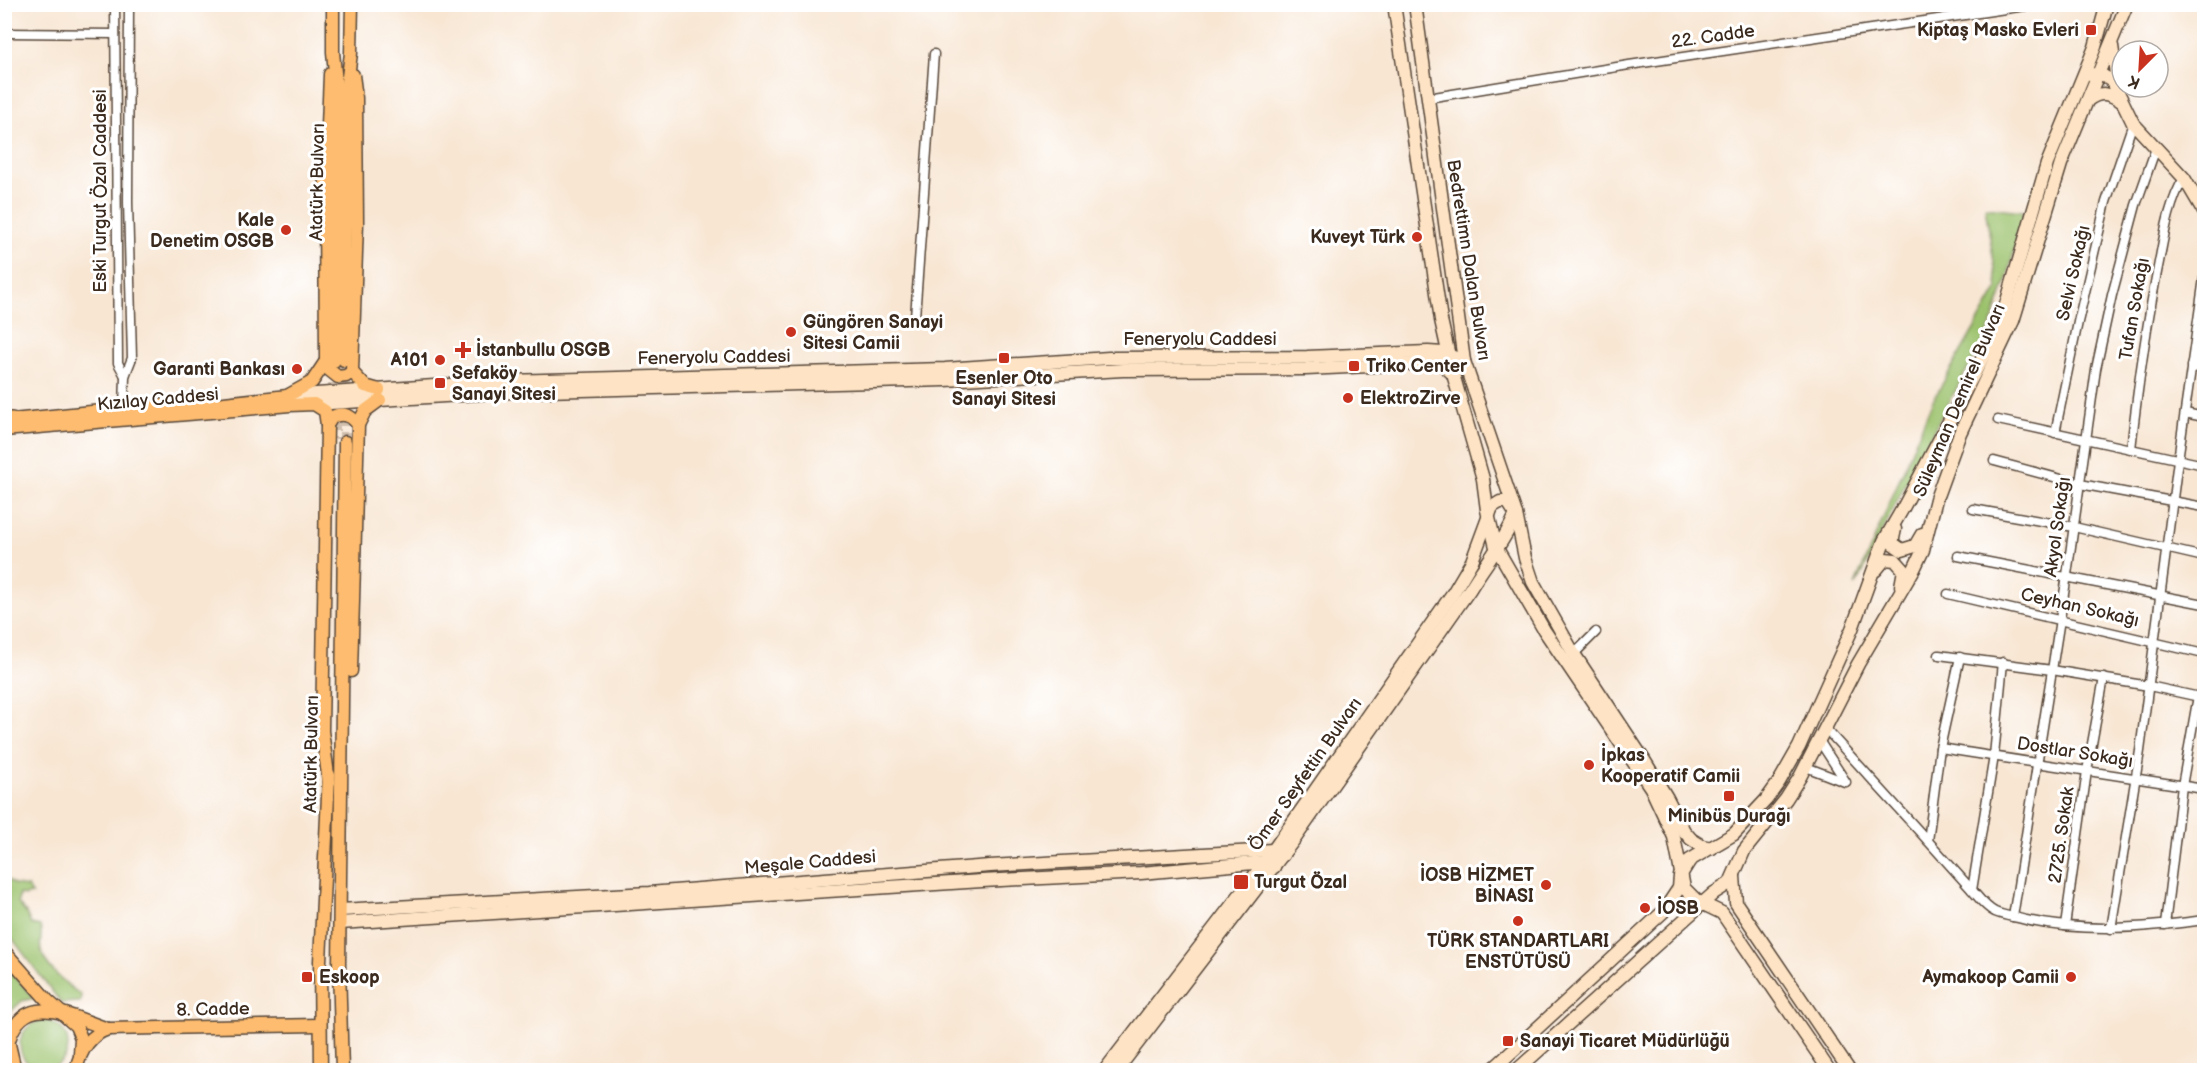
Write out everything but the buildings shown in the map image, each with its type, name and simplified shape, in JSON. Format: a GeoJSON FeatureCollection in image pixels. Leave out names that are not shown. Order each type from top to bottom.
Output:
{"type":"FeatureCollection","features":[{"type":"Feature","properties":{"kind":"main road"},"geometry":{"type":"LineString","coordinates":[[333,4],[333,52],[328,83],[325,203],[334,361],[328,369],[338,377],[352,372]]}},
{"type":"Feature","properties":{"kind":"main road","name":"Atatürk Bulvarı"},"geometry":{"type":"LineString","coordinates":[[334,361],[352,4]]}},
{"type":"Feature","properties":{"kind":"main road","name":"Bedrettimn Dalan Bulvarı"},"geometry":{"type":"LineString","coordinates":[[1394,4],[1441,320],[1453,374],[1484,486],[1496,547],[1544,630],[1651,788],[1674,837],[1680,876]]}},
{"type":"Feature","properties":{"kind":"main road","name":"Bedrettimn Dalan Bulvarı"},"geometry":{"type":"LineString","coordinates":[[1415,4],[1464,361],[1516,514],[1525,558],[1533,582],[1574,654],[1650,769],[1684,831],[1702,846],[1712,848]]}},
{"type":"Feature","properties":{"kind":"main road","name":"Süleyman Demirel Bulvarı"},"geometry":{"type":"LineString","coordinates":[[1492,1071],[1663,912],[1679,888],[1680,876],[1690,860],[1734,834],[1766,800],[1779,782],[1799,747],[1852,629],[1884,541],[1904,508],[2000,325],[2047,164],[2085,73],[2108,4]]}},
{"type":"Feature","properties":{"kind":"main road","name":"Süleyman Demirel Bulvarı"},"geometry":{"type":"LineString","coordinates":[[2113,39],[2127,4]]}},
{"type":"Feature","properties":{"kind":"main road","name":"Süleyman Demirel Bulvarı"},"geometry":{"type":"LineString","coordinates":[[1517,1071],[1703,904],[1730,884],[1744,851],[1786,799],[1806,767],[1858,664],[1923,550],[1929,521],[1960,433],[2007,336],[2061,164],[2110,47]]}},
{"type":"Feature","properties":{"kind":"main road"},"geometry":{"type":"LineString","coordinates":[[343,747],[351,699],[358,425],[365,411],[380,395],[365,386],[352,372],[357,223],[356,98],[351,53]]}},
{"type":"Feature","properties":{"kind":"main road"},"geometry":{"type":"LineString","coordinates":[[2085,73],[2099,74],[2113,82],[2133,123],[2184,178],[2205,212]]}},
{"type":"Feature","properties":{"kind":"main road"},"geometry":{"type":"LineString","coordinates":[[2088,100],[2094,95],[2104,93],[2121,101]]}},
{"type":"Feature","properties":{"kind":"main road"},"geometry":{"type":"LineString","coordinates":[[1425,352],[1432,348],[1442,332],[1441,320]]}},
{"type":"Feature","properties":{"kind":"main road","name":"Feneryolu Caddesi"},"geometry":{"type":"LineString","coordinates":[[314,404],[568,376],[945,369],[1109,357],[1307,357],[1425,352],[1464,361]]}},
{"type":"Feature","properties":{"kind":"main road"},"geometry":{"type":"LineString","coordinates":[[287,396],[312,382],[334,361]]}},
{"type":"Feature","properties":{"kind":"main road","name":"Feneryolu Caddesi"},"geometry":{"type":"LineString","coordinates":[[287,396],[945,380],[1123,370],[1306,369],[1436,363],[1442,364],[1453,374]]}},
{"type":"Feature","properties":{"kind":"main road","name":"Kızılay Caddesi"},"geometry":{"type":"LineString","coordinates":[[6,422],[124,408],[224,403],[287,396]]}},
{"type":"Feature","properties":{"kind":"main road"},"geometry":{"type":"LineString","coordinates":[[314,404],[325,411],[327,425],[322,731],[329,782]]}},
{"type":"Feature","properties":{"kind":"main road","name":"Kızılay Caddesi"},"geometry":{"type":"LineString","coordinates":[[6,422],[314,404]]}},
{"type":"Feature","properties":{"kind":"main road"},"geometry":{"type":"LineString","coordinates":[[327,425],[332,417],[341,414],[351,417],[358,425]]}},
{"type":"Feature","properties":{"kind":"main road","name":"Atatürk Bulvarı"},"geometry":{"type":"LineString","coordinates":[[321,1071],[319,1025],[339,440],[343,747],[340,910],[342,1071]]}},
{"type":"Feature","properties":{"kind":"main road"},"geometry":{"type":"LineString","coordinates":[[1484,486],[1490,491],[1497,490],[1502,483],[1502,473]]}},
{"type":"Feature","properties":{"kind":"main road"},"geometry":{"type":"LineString","coordinates":[[1488,514],[1492,507],[1500,502],[1508,502],[1516,514]]}},
{"type":"Feature","properties":{"kind":"main road"},"geometry":{"type":"LineString","coordinates":[[1904,508],[1892,539],[1896,547],[1902,550],[1915,546],[1929,521]]}},
{"type":"Feature","properties":{"kind":"main road","name":"Ömer Seyfettin Bulvarı"},"geometry":{"type":"LineString","coordinates":[[1278,852],[1460,582],[1486,528],[1488,514]]}},
{"type":"Feature","properties":{"kind":"main road","name":"Ömer Seyfettin Bulvarı"},"geometry":{"type":"LineString","coordinates":[[1116,1071],[1470,589],[1496,547],[1507,536],[1516,514]]}},
{"type":"Feature","properties":{"kind":"main road"},"geometry":{"type":"LineString","coordinates":[[1869,584],[1881,561],[1890,558],[1895,560],[1904,570],[1897,598]]}},
{"type":"Feature","properties":{"kind":"main road","name":"Meşale Caddesi"},"geometry":{"type":"LineString","coordinates":[[340,910],[649,893],[990,866],[1278,852]]}},
{"type":"Feature","properties":{"kind":"main road","name":"Ömer Seyfettin Bulvarı"},"geometry":{"type":"LineString","coordinates":[[1106,1071],[1269,864]]}},
{"type":"Feature","properties":{"kind":"main road","name":"Meşale Caddesi"},"geometry":{"type":"LineString","coordinates":[[340,923],[1269,864]]}},
{"type":"Feature","properties":{"kind":"main road"},"geometry":{"type":"LineString","coordinates":[[1680,876],[1687,892],[1703,904],[1722,913],[1829,1071]]}},
{"type":"Feature","properties":{"kind":"main road"},"geometry":{"type":"LineString","coordinates":[[1734,876],[1736,903],[1848,1071]]}},
{"type":"Feature","properties":{"kind":"main road"},"geometry":{"type":"LineString","coordinates":[[323,908],[340,923]]}},
{"type":"Feature","properties":{"kind":"main road"},"geometry":{"type":"LineString","coordinates":[[4,951],[32,984],[72,1020],[79,1032],[81,1046],[76,1071]]}},
{"type":"Feature","properties":{"kind":"main road"},"geometry":{"type":"LineString","coordinates":[[7,1043],[18,1022],[29,1012],[46,1009],[62,1012],[108,1029]]}},
{"type":"Feature","properties":{"kind":"main road"},"geometry":{"type":"LineString","coordinates":[[4,1023],[14,1067]]}},
{"type":"Feature","properties":{"kind":"main road","name":"8. Cadde"},"geometry":{"type":"LineString","coordinates":[[108,1029],[319,1025]]}},
{"type":"Feature","properties":{"kind":"main road"},"geometry":{"type":"LineString","coordinates":[[70,1071],[95,1035],[108,1029]]}},
{"type":"Feature","properties":{"kind":"street","name":"Eski Turgut Özal Caddesi"},"geometry":{"type":"LineString","coordinates":[[116,4],[118,363],[125,376]]}},
{"type":"Feature","properties":{"kind":"street","name":"Eski Turgut Özal Caddesi"},"geometry":{"type":"LineString","coordinates":[[124,408],[125,376],[132,358],[128,202],[129,4]]}},
{"type":"Feature","properties":{"kind":"street","name":"22. Cadde"},"geometry":{"type":"LineString","coordinates":[[1428,98],[1629,65],[2039,4]]}},
{"type":"Feature","properties":{"kind":"street"},"geometry":{"type":"LineString","coordinates":[[4,33],[115,34]]}},
{"type":"Feature","properties":{"kind":"street"},"geometry":{"type":"LineString","coordinates":[[915,317],[934,54]]}},
{"type":"Feature","properties":{"kind":"street","name":"Selvi Sokağı"},"geometry":{"type":"LineString","coordinates":[[2055,433],[2106,202],[2133,123]]}},
{"type":"Feature","properties":{"kind":"street","name":"Akyol Sokağı"},"geometry":{"type":"LineString","coordinates":[[2013,916],[2067,575],[2096,369],[2136,205],[2156,148]]}},
{"type":"Feature","properties":{"kind":"street","name":"Tufan Sokağı"},"geometry":{"type":"LineString","coordinates":[[2131,449],[2138,386],[2154,286],[2175,195],[2184,178]]}},
{"type":"Feature","properties":{"kind":"street"},"geometry":{"type":"LineString","coordinates":[[2111,929],[2149,686],[2184,413],[2201,322],[2205,278]]}},
{"type":"Feature","properties":{"kind":"street"},"geometry":{"type":"LineString","coordinates":[[2191,366],[2205,369]]}},
{"type":"Feature","properties":{"kind":"street"},"geometry":{"type":"LineString","coordinates":[[2184,413],[2205,417]]}},
{"type":"Feature","properties":{"kind":"street"},"geometry":{"type":"LineString","coordinates":[[1998,420],[2205,465]]}},
{"type":"Feature","properties":{"kind":"street"},"geometry":{"type":"LineString","coordinates":[[1994,461],[2080,484],[2205,507]]}},
{"type":"Feature","properties":{"kind":"street"},"geometry":{"type":"LineString","coordinates":[[1972,509],[2074,527],[2205,557]]}},
{"type":"Feature","properties":{"kind":"street"},"geometry":{"type":"LineString","coordinates":[[1958,556],[2067,575],[2161,597],[2205,604]]}},
{"type":"Feature","properties":{"kind":"street","name":"Ceyhan Sokağı"},"geometry":{"type":"LineString","coordinates":[[1948,594],[2205,654]]}},
{"type":"Feature","properties":{"kind":"street"},"geometry":{"type":"LineString","coordinates":[[1574,654],[1596,632]]}},
{"type":"Feature","properties":{"kind":"street"},"geometry":{"type":"LineString","coordinates":[[1939,655],[2052,669],[2201,697],[2182,786],[2165,925]]}},
{"type":"Feature","properties":{"kind":"street"},"geometry":{"type":"LineString","coordinates":[[1928,841],[1940,748],[1960,657]]}},
{"type":"Feature","properties":{"kind":"street"},"geometry":{"type":"LineString","coordinates":[[1972,890],[1994,756],[2003,662]]}},
{"type":"Feature","properties":{"kind":"street","name":"2725. Sokak"},"geometry":{"type":"LineString","coordinates":[[2065,926],[2087,771],[2104,678]]}},
{"type":"Feature","properties":{"kind":"street"},"geometry":{"type":"LineString","coordinates":[[1825,728],[1983,903],[1996,913],[2092,929],[2165,925],[2205,920]]}},
{"type":"Feature","properties":{"kind":"street"},"geometry":{"type":"LineString","coordinates":[[1806,767],[1846,782],[1820,742]]}},
{"type":"Feature","properties":{"kind":"street","name":"Dostlar Sokağı"},"geometry":{"type":"LineString","coordinates":[[1940,748],[2205,789]]}},
{"type":"Feature","properties":{"kind":"green space"},"geometry":{"type":"Polygon","coordinates":[[[1985,207],[2024,211],[2006,283],[1988,332],[1916,462],[1855,585],[1933,400],[1998,288],[1985,207]]]}},
{"type":"Feature","properties":{"kind":"green space"},"geometry":{"type":"Polygon","coordinates":[[[5,878],[15,885],[28,887],[32,894],[24,896],[19,894],[18,903],[31,924],[40,926],[41,950],[47,963],[63,981],[81,995],[80,1002],[61,1003],[5,929],[5,878]]]}},
{"type":"Feature","properties":{"kind":"green space"},"geometry":{"type":"Polygon","coordinates":[[[4,964],[34,998],[22,1001],[8,1014],[5,998],[4,964]]]}},
{"type":"Feature","properties":{"kind":"green space"},"geometry":{"type":"Polygon","coordinates":[[[44,1021],[61,1028],[68,1045],[61,1062],[44,1069],[27,1062],[20,1045],[27,1028],[44,1021]]]}},
{"type":"Feature","properties":{"kind":"tunnel"},"geometry":{"type":"LineString","coordinates":[[344,360],[345,442]]}},
{"type":"Feature","properties":{"kind":"tunnel"},"geometry":{"type":"LineString","coordinates":[[334,365],[334,439]]}},
{"type":"Feature","properties":{"kind":"place","name":"Kiptaş Masko Evleri"},"geometry":{"type":"Point","coordinates":[2091,30]}},
{"type":"Feature","properties":{"kind":"place","name":"Kale Denetim OSGB"},"geometry":{"type":"Point","coordinates":[286,230]}},
{"type":"Feature","properties":{"kind":"place","name":"Kuveyt Türk"},"geometry":{"type":"Point","coordinates":[1417,237]}},
{"type":"Feature","properties":{"kind":"place","name":"Güngören Sanayi Sitesi Camii"},"geometry":{"type":"Point","coordinates":[791,332]}},
{"type":"Feature","properties":{"kind":"place","name":"İstanbullu OSGB"},"geometry":{"type":"Point","coordinates":[463,350]}},
{"type":"Feature","properties":{"kind":"place","name":"Esenler Oto Sanayi Sitesi"},"geometry":{"type":"Point","coordinates":[1004,358]}},
{"type":"Feature","properties":{"kind":"place","name":"A101"},"geometry":{"type":"Point","coordinates":[440,360]}},
{"type":"Feature","properties":{"kind":"place","name":"Triko Center"},"geometry":{"type":"Point","coordinates":[1354,366]}},
{"type":"Feature","properties":{"kind":"place","name":"Garanti Bankası"},"geometry":{"type":"Point","coordinates":[297,369]}},
{"type":"Feature","properties":{"kind":"place","name":"Sefaköy Sanayi Sitesi"},"geometry":{"type":"Point","coordinates":[440,383]}},
{"type":"Feature","properties":{"kind":"place","name":"ElektroZirve"},"geometry":{"type":"Point","coordinates":[1348,398]}},
{"type":"Feature","properties":{"kind":"place","name":"İpkas Kooperatif Camii"},"geometry":{"type":"Point","coordinates":[1589,765]}},
{"type":"Feature","properties":{"kind":"place","name":"Minibüs Durağı"},"geometry":{"type":"Point","coordinates":[1729,796]}},
{"type":"Feature","properties":{"kind":"place","name":"Turgut Özal"},"geometry":{"type":"Point","coordinates":[1241,882]}},
{"type":"Feature","properties":{"kind":"place","name":"İOSB HİZMET BİNASI"},"geometry":{"type":"Point","coordinates":[1546,885]}},
{"type":"Feature","properties":{"kind":"place","name":"İOSB"},"geometry":{"type":"Point","coordinates":[1645,908]}},
{"type":"Feature","properties":{"kind":"place","name":"TÜRK STANDARTLARI ENSTÜTÜSÜ"},"geometry":{"type":"Point","coordinates":[1518,921]}},
{"type":"Feature","properties":{"kind":"place","name":"Eskoop"},"geometry":{"type":"Point","coordinates":[307,977]}},
{"type":"Feature","properties":{"kind":"place","name":"Aymakoop Camii"},"geometry":{"type":"Point","coordinates":[2071,977]}},
{"type":"Feature","properties":{"kind":"place","name":"Sanayi Ticaret Müdürlüğü"},"geometry":{"type":"Point","coordinates":[1508,1041]}}]}
